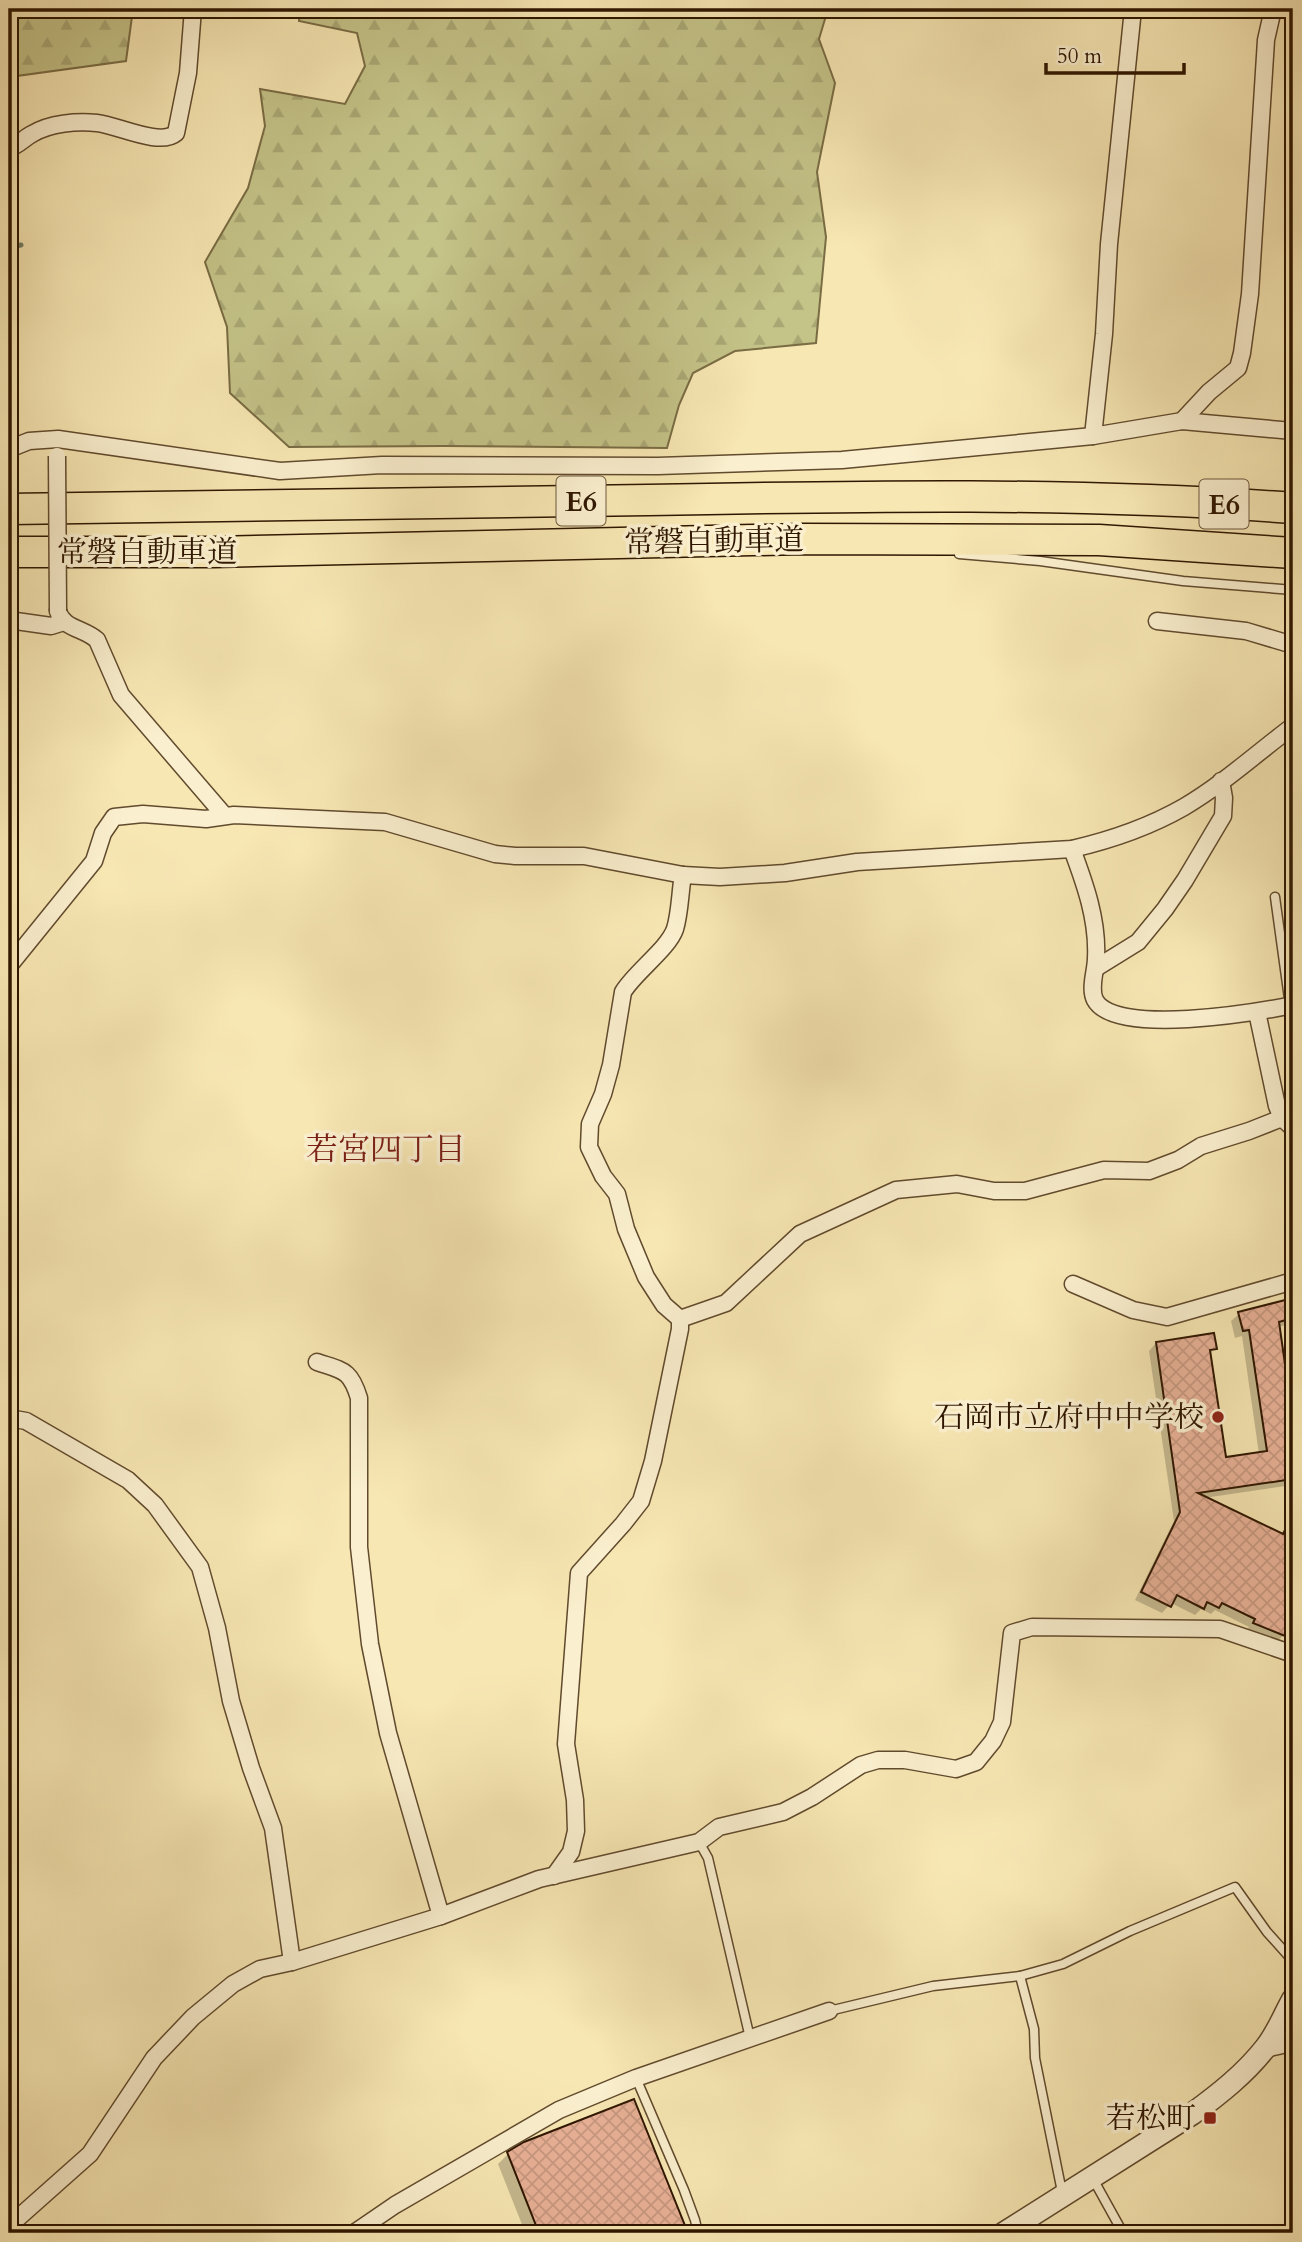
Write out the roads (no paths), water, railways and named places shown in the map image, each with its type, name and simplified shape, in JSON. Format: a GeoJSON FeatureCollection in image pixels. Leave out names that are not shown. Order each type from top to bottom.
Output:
{"type":"FeatureCollection","features":[{"type":"Feature","properties":{"kind":"highway","name":"常磐自動車道"},"geometry":{"type":"LineString","coordinates":[[9,509],[224,508],[802,497],[1096,497],[1293,508]]}},
{"type":"Feature","properties":{"kind":"highway","name":"常磐自動車道"},"geometry":{"type":"LineString","coordinates":[[9,552],[214,552],[802,539],[1099,540],[1293,553]]}},
{"type":"Feature","properties":{"kind":"street"},"geometry":{"type":"LineString","coordinates":[[9,148],[34,132],[83,121],[104,123],[152,137],[172,136],[176,133],[188,73],[193,9]]}},
{"type":"Feature","properties":{"kind":"street"},"geometry":{"type":"LineString","coordinates":[[1093,436],[1133,9]]}},
{"type":"Feature","properties":{"kind":"street"},"geometry":{"type":"LineString","coordinates":[[1182,421],[1209,392],[1238,368],[1242,353],[1250,294],[1266,40],[1273,9]]}},
{"type":"Feature","properties":{"kind":"street"},"geometry":{"type":"LineString","coordinates":[[9,449],[29,441],[58,439],[280,471],[382,465],[658,466],[842,460],[1093,436],[1182,421],[1293,431]]}},
{"type":"Feature","properties":{"kind":"street"},"geometry":{"type":"LineString","coordinates":[[9,620],[51,626],[61,617],[58,439]]}},
{"type":"Feature","properties":{"kind":"street"},"geometry":{"type":"LineString","coordinates":[[61,617],[97,640],[121,695],[224,815]]}},
{"type":"Feature","properties":{"kind":"street"},"geometry":{"type":"LineString","coordinates":[[1157,621],[1246,631],[1293,645]]}},
{"type":"Feature","properties":{"kind":"street"},"geometry":{"type":"LineString","coordinates":[[9,966],[93,861],[103,833],[114,817],[143,814],[206,819],[224,815],[384,822],[495,854],[584,856],[682,875],[753,876],[857,862],[1072,849],[1127,834],[1184,807],[1293,726]]}},
{"type":"Feature","properties":{"kind":"street"},"geometry":{"type":"LineString","coordinates":[[1096,968],[1138,942],[1185,880],[1223,816],[1221,781]]}},
{"type":"Feature","properties":{"kind":"street"},"geometry":{"type":"LineString","coordinates":[[1072,849],[1091,907],[1097,945],[1093,984],[1096,1001],[1112,1012],[1131,1019],[1199,1018],[1292,1005]]}},
{"type":"Feature","properties":{"kind":"street"},"geometry":{"type":"LineString","coordinates":[[554,1876],[571,1852],[576,1831],[575,1800],[566,1744],[579,1573],[641,1500],[653,1461],[680,1329],[680,1319],[664,1305],[646,1277],[626,1229],[617,1194],[594,1160],[588,1136],[611,1065],[623,992],[675,930],[682,875]]}},
{"type":"Feature","properties":{"kind":"street"},"geometry":{"type":"LineString","coordinates":[[680,1319],[726,1303],[800,1234],[896,1189],[957,1184],[994,1191],[1025,1191],[1104,1170],[1149,1171],[1178,1160],[1201,1146],[1249,1131],[1288,1123],[1277,1106],[1256,1012]]}},
{"type":"Feature","properties":{"kind":"street"},"geometry":{"type":"LineString","coordinates":[[1073,1284],[1133,1310],[1167,1317],[1293,1281]]}},
{"type":"Feature","properties":{"kind":"street"},"geometry":{"type":"LineString","coordinates":[[317,1362],[346,1372],[355,1385],[359,1398],[359,1547],[370,1644],[388,1732],[441,1916]]}},
{"type":"Feature","properties":{"kind":"street"},"geometry":{"type":"LineString","coordinates":[[9,1418],[26,1421],[128,1480],[155,1505],[200,1567],[217,1628],[231,1701],[251,1769],[273,1828],[292,1962]]}},
{"type":"Feature","properties":{"kind":"street"},"geometry":{"type":"LineString","coordinates":[[9,2226],[90,2154],[154,2058],[193,2017],[242,1979],[260,1969],[292,1962],[441,1916],[540,1879],[699,1842],[719,1827],[783,1812],[860,1765],[878,1760],[905,1760],[956,1769],[976,1762],[993,1741],[1002,1722],[1012,1633],[1032,1627],[1220,1629],[1293,1654]]}},
{"type":"Feature","properties":{"kind":"street"},"geometry":{"type":"LineString","coordinates":[[1004,2233],[1217,2096],[1267,2046],[1293,1999]]}},
{"type":"Feature","properties":{"kind":"street"},"geometry":{"type":"LineString","coordinates":[[354,2233],[395,2204],[559,2110],[636,2078],[829,2011]]}},
{"type":"Feature","properties":{"kind":"street"},"geometry":{"type":"LineString","coordinates":[[1267,2046],[1293,2040]]}},
{"type":"Feature","properties":{"kind":"lane"},"geometry":{"type":"LineString","coordinates":[[1154,500],[1293,498]]}},
{"type":"Feature","properties":{"kind":"lane"},"geometry":{"type":"LineString","coordinates":[[802,539],[913,550]]}},
{"type":"Feature","properties":{"kind":"lane"},"geometry":{"type":"LineString","coordinates":[[953,553],[1040,561],[1183,581],[1293,590]]}},
{"type":"Feature","properties":{"kind":"lane"},"geometry":{"type":"LineString","coordinates":[[1275,897],[1292,1005]]}},
{"type":"Feature","properties":{"kind":"lane"},"geometry":{"type":"LineString","coordinates":[[699,1842],[708,1858],[750,2038]]}},
{"type":"Feature","properties":{"kind":"lane"},"geometry":{"type":"LineString","coordinates":[[829,2011],[933,1986],[1020,1976],[1063,1964],[1130,1931],[1235,1887],[1267,1932],[1293,1961]]}},
{"type":"Feature","properties":{"kind":"lane"},"geometry":{"type":"LineString","coordinates":[[1020,1976],[1034,2029],[1035,2058],[1063,2196]]}},
{"type":"Feature","properties":{"kind":"lane"},"geometry":{"type":"LineString","coordinates":[[636,2078],[684,2190],[698,2233]]}},
{"type":"Feature","properties":{"kind":"lane"},"geometry":{"type":"LineString","coordinates":[[1093,2177],[1123,2233]]}},
{"type":"Feature","properties":{"kind":"waterway"},"geometry":{"type":"LineString","coordinates":[[9,247],[21,245]]}},
{"type":"Feature","properties":{"kind":"place","name":"石岡市立府中中学校"},"geometry":{"type":"Point","coordinates":[1218,1417]}},
{"type":"Feature","properties":{"kind":"place","name":"若松町"},"geometry":{"type":"Point","coordinates":[1210,2118]}},
{"type":"Feature","properties":{"kind":"district","name":"若宮四丁目"},"geometry":{"type":"Point","coordinates":[386,1149]}}]}
